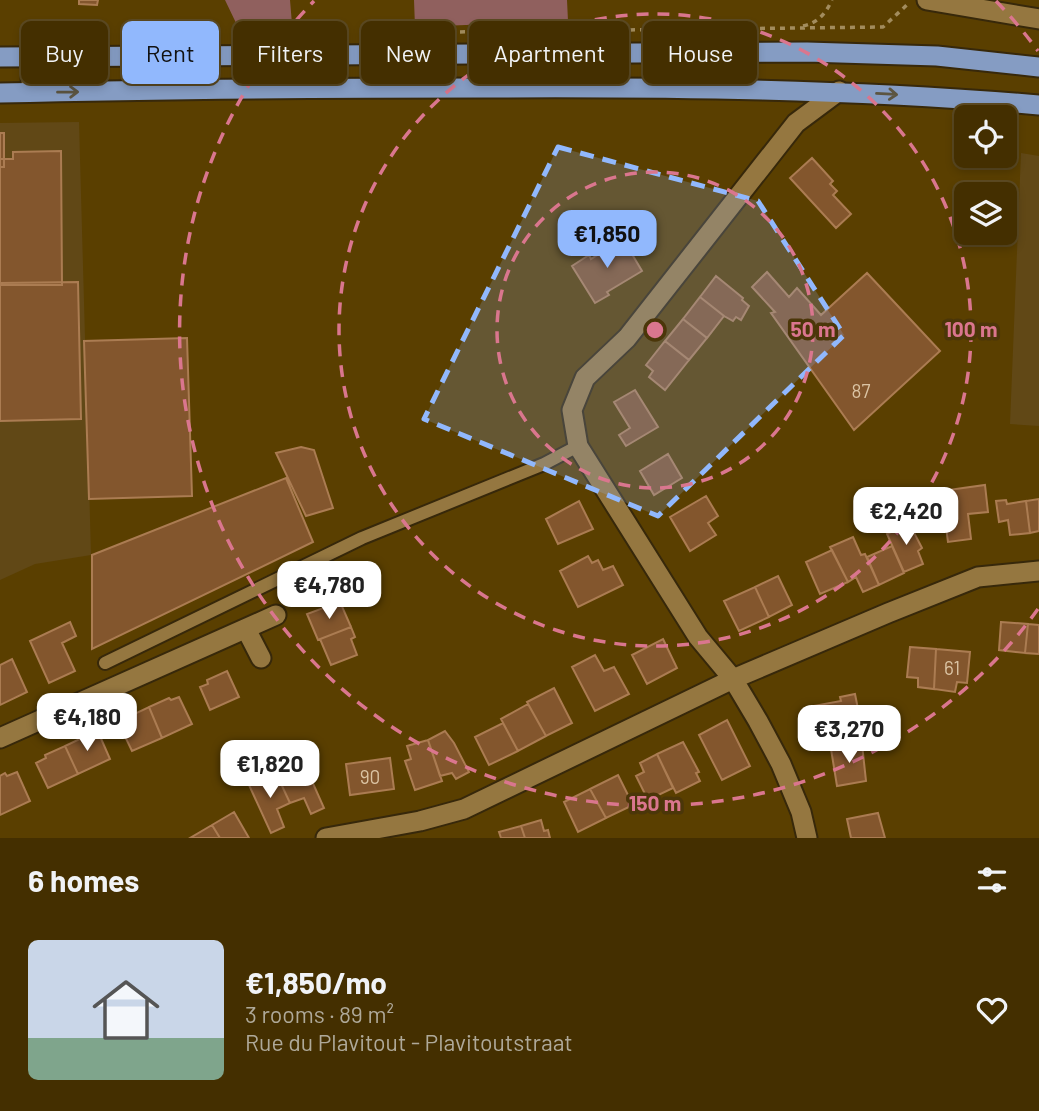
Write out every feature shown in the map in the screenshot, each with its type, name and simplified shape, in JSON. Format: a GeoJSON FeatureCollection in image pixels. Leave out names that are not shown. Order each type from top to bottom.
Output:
{"type":"FeatureCollection","features":[{"type":"Feature","properties":{"kind":"highway"},"geometry":{"type":"LineString","coordinates":[[108,56],[807,52],[937,56],[1039,67]]}},
{"type":"Feature","properties":{"kind":"highway"},"geometry":{"type":"LineString","coordinates":[[0,57],[21,57]]}},
{"type":"Feature","properties":{"kind":"highway"},"geometry":{"type":"LineString","coordinates":[[0,93],[304,88],[629,87],[839,91],[1039,105]]}},
{"type":"Feature","properties":{"kind":"street"},"geometry":{"type":"LineString","coordinates":[[936,1],[1039,19]]}},
{"type":"Feature","properties":{"kind":"street"},"geometry":{"type":"LineString","coordinates":[[807,838],[801,812],[781,764],[733,680],[698,637],[578,446],[572,410],[585,378],[627,338],[796,124],[839,91]]}},
{"type":"Feature","properties":{"kind":"street"},"geometry":{"type":"LineString","coordinates":[[326,838],[420,821],[464,809],[733,680],[887,613],[978,577],[1039,571]]}},
{"type":"Feature","properties":{"kind":"street"},"geometry":{"type":"LineString","coordinates":[[0,738],[276,615]]}},
{"type":"Feature","properties":{"kind":"street"},"geometry":{"type":"LineString","coordinates":[[246,629],[261,658]]}},
{"type":"Feature","properties":{"kind":"lane"},"geometry":{"type":"LineString","coordinates":[[28,84],[28,92]]}},
{"type":"Feature","properties":{"kind":"lane"},"geometry":{"type":"LineString","coordinates":[[106,663],[362,538],[544,464],[578,446]]}},
{"type":"Feature","properties":{"kind":"path"},"geometry":{"type":"LineString","coordinates":[[794,27],[811,24],[827,12],[832,0]]}},
{"type":"Feature","properties":{"kind":"path"},"geometry":{"type":"LineString","coordinates":[[455,32],[883,27],[912,0]]}},
{"type":"Feature","properties":{"kind":"highlighted area"},"geometry":{"type":"Polygon","coordinates":[[[558,147],[758,201],[844,335],[658,516],[424,419],[558,147]]]}},
{"type":"Feature","properties":{"kind":"shaded area"},"geometry":{"type":"Polygon","coordinates":[[[225,0],[290,0],[292,21],[235,21],[225,0]]]}},
{"type":"Feature","properties":{"kind":"shaded area"},"geometry":{"type":"Polygon","coordinates":[[[414,0],[567,0],[568,21],[469,21],[469,25],[455,25],[455,21],[415,21],[414,0]]]}},
{"type":"Feature","properties":{"kind":"shaded area"},"geometry":{"type":"Polygon","coordinates":[[[79,122],[91,555],[35,564],[0,580],[0,123],[79,122]]]}},
{"type":"Feature","properties":{"kind":"shaded area"},"geometry":{"type":"Polygon","coordinates":[[[1021,153],[1039,156],[1039,426],[1010,424],[1021,153]]]}},
{"type":"Feature","properties":{"kind":"building"},"geometry":{"type":"Polygon","coordinates":[[[79,0],[98,0],[97,5],[79,4],[79,0]]]}},
{"type":"Feature","properties":{"kind":"building"},"geometry":{"type":"Polygon","coordinates":[[[0,133],[4,133],[4,167],[0,167],[0,133]]]}},
{"type":"Feature","properties":{"kind":"building"},"geometry":{"type":"Polygon","coordinates":[[[61,151],[62,285],[0,285],[0,159],[13,159],[13,152],[61,151]]]}},
{"type":"Feature","properties":{"kind":"building"},"geometry":{"type":"Polygon","coordinates":[[[812,158],[833,181],[830,184],[837,191],[833,195],[851,214],[836,228],[790,178],[812,158]]]}},
{"type":"Feature","properties":{"kind":"building"},"geometry":{"type":"Polygon","coordinates":[[[623,239],[642,271],[607,292],[609,295],[595,303],[572,266],[589,255],[591,259],[623,239]]]}},
{"type":"Feature","properties":{"kind":"building"},"geometry":{"type":"Polygon","coordinates":[[[767,272],[789,297],[797,288],[821,315],[867,273],[940,351],[854,430],[771,313],[775,312],[752,287],[767,272]]]}},
{"type":"Feature","properties":{"kind":"building"},"geometry":{"type":"Polygon","coordinates":[[[716,276],[749,306],[741,320],[736,317],[733,321],[724,316],[700,297],[716,276]]]}},
{"type":"Feature","properties":{"kind":"building"},"geometry":{"type":"Polygon","coordinates":[[[78,282],[81,419],[0,421],[0,283],[78,282]]]}},
{"type":"Feature","properties":{"kind":"building"},"geometry":{"type":"Polygon","coordinates":[[[700,297],[724,316],[707,338],[683,319],[700,297]]]}},
{"type":"Feature","properties":{"kind":"building"},"geometry":{"type":"Polygon","coordinates":[[[683,319],[707,338],[689,360],[665,341],[683,319]]]}},
{"type":"Feature","properties":{"kind":"building"},"geometry":{"type":"Polygon","coordinates":[[[187,338],[192,496],[89,499],[84,341],[187,338]]]}},
{"type":"Feature","properties":{"kind":"building"},"geometry":{"type":"Polygon","coordinates":[[[665,341],[689,360],[665,390],[649,377],[653,371],[646,365],[665,341]]]}},
{"type":"Feature","properties":{"kind":"building"},"geometry":{"type":"Polygon","coordinates":[[[635,390],[658,427],[626,446],[619,435],[630,428],[614,402],[635,390]]]}},
{"type":"Feature","properties":{"kind":"building"},"geometry":{"type":"Polygon","coordinates":[[[301,447],[314,450],[333,508],[306,516],[276,453],[301,447]]]}},
{"type":"Feature","properties":{"kind":"building"},"geometry":{"type":"Polygon","coordinates":[[[668,454],[682,478],[654,495],[640,471],[668,454]]]}},
{"type":"Feature","properties":{"kind":"building"},"geometry":{"type":"Polygon","coordinates":[[[286,478],[313,542],[92,649],[92,555],[286,478]]]}},
{"type":"Feature","properties":{"kind":"building"},"geometry":{"type":"Polygon","coordinates":[[[985,485],[988,512],[968,514],[971,539],[948,542],[941,491],[985,485]]]}},
{"type":"Feature","properties":{"kind":"building"},"geometry":{"type":"Polygon","coordinates":[[[706,496],[718,516],[708,523],[716,535],[690,551],[670,517],[706,496]]]}},
{"type":"Feature","properties":{"kind":"building"},"geometry":{"type":"Polygon","coordinates":[[[1039,499],[1039,531],[1030,533],[1026,501],[1039,499]]]}},
{"type":"Feature","properties":{"kind":"building"},"geometry":{"type":"Polygon","coordinates":[[[1006,500],[1007,504],[1026,501],[1030,533],[1010,535],[1008,520],[999,522],[996,501],[1006,500]]]}},
{"type":"Feature","properties":{"kind":"building"},"geometry":{"type":"Polygon","coordinates":[[[579,501],[593,529],[558,544],[546,519],[579,501]]]}},
{"type":"Feature","properties":{"kind":"building"},"geometry":{"type":"Polygon","coordinates":[[[909,523],[922,548],[918,551],[923,564],[904,572],[887,534],[909,523]]]}},
{"type":"Feature","properties":{"kind":"building"},"geometry":{"type":"Polygon","coordinates":[[[853,537],[861,555],[865,554],[879,585],[863,592],[856,577],[848,582],[830,547],[853,537]]]}},
{"type":"Feature","properties":{"kind":"building"},"geometry":{"type":"Polygon","coordinates":[[[892,546],[904,573],[879,585],[867,557],[892,546]]]}},
{"type":"Feature","properties":{"kind":"building"},"geometry":{"type":"Polygon","coordinates":[[[832,550],[848,582],[820,594],[806,562],[832,550]]]}},
{"type":"Feature","properties":{"kind":"building"},"geometry":{"type":"Polygon","coordinates":[[[588,556],[592,563],[598,560],[603,570],[613,566],[623,585],[578,607],[560,571],[588,556]]]}},
{"type":"Feature","properties":{"kind":"building"},"geometry":{"type":"Polygon","coordinates":[[[778,576],[792,605],[769,617],[755,587],[778,576]]]}},
{"type":"Feature","properties":{"kind":"building"},"geometry":{"type":"Polygon","coordinates":[[[755,587],[769,617],[739,631],[724,601],[755,587]]]}},
{"type":"Feature","properties":{"kind":"building"},"geometry":{"type":"Polygon","coordinates":[[[334,604],[335,607],[341,604],[351,627],[318,640],[307,614],[334,604]]]}},
{"type":"Feature","properties":{"kind":"building"},"geometry":{"type":"Polygon","coordinates":[[[70,622],[76,636],[62,643],[75,671],[49,683],[30,641],[70,622]]]}},
{"type":"Feature","properties":{"kind":"building"},"geometry":{"type":"Polygon","coordinates":[[[1001,622],[1028,624],[1025,653],[999,650],[1001,622]]]}},
{"type":"Feature","properties":{"kind":"building"},"geometry":{"type":"Polygon","coordinates":[[[1028,624],[1039,625],[1039,654],[1025,653],[1028,624]]]}},
{"type":"Feature","properties":{"kind":"building"},"geometry":{"type":"Polygon","coordinates":[[[351,627],[355,637],[351,639],[357,655],[331,665],[320,639],[351,627]]]}},
{"type":"Feature","properties":{"kind":"building"},"geometry":{"type":"Polygon","coordinates":[[[663,639],[677,668],[647,684],[632,655],[663,639]]]}},
{"type":"Feature","properties":{"kind":"building"},"geometry":{"type":"Polygon","coordinates":[[[910,647],[936,649],[934,689],[918,687],[918,678],[907,677],[910,647]]]}},
{"type":"Feature","properties":{"kind":"building"},"geometry":{"type":"Polygon","coordinates":[[[936,649],[970,652],[967,683],[957,682],[955,692],[934,689],[936,649]]]}},
{"type":"Feature","properties":{"kind":"building"},"geometry":{"type":"Polygon","coordinates":[[[595,655],[604,671],[614,667],[629,694],[595,711],[572,667],[595,655]]]}},
{"type":"Feature","properties":{"kind":"building"},"geometry":{"type":"Polygon","coordinates":[[[12,659],[27,692],[0,705],[0,665],[12,659]]]}},
{"type":"Feature","properties":{"kind":"building"},"geometry":{"type":"Polygon","coordinates":[[[227,671],[239,697],[210,710],[200,687],[208,684],[207,680],[227,671]]]}},
{"type":"Feature","properties":{"kind":"building"},"geometry":{"type":"Polygon","coordinates":[[[554,688],[572,723],[546,736],[527,702],[554,688]]]}},
{"type":"Feature","properties":{"kind":"building"},"geometry":{"type":"Polygon","coordinates":[[[855,694],[861,724],[813,734],[808,707],[841,701],[840,697],[855,694]]]}},
{"type":"Feature","properties":{"kind":"building"},"geometry":{"type":"Polygon","coordinates":[[[179,697],[192,724],[162,738],[149,707],[169,698],[171,700],[179,697]]]}},
{"type":"Feature","properties":{"kind":"building"},"geometry":{"type":"Polygon","coordinates":[[[528,704],[546,736],[518,751],[501,719],[528,704]]]}},
{"type":"Feature","properties":{"kind":"building"},"geometry":{"type":"Polygon","coordinates":[[[149,707],[162,738],[132,751],[119,724],[149,707]]]}},
{"type":"Feature","properties":{"kind":"building"},"geometry":{"type":"Polygon","coordinates":[[[727,720],[750,766],[722,780],[699,735],[727,720]]]}},
{"type":"Feature","properties":{"kind":"building"},"geometry":{"type":"Polygon","coordinates":[[[503,723],[518,751],[489,765],[475,737],[503,723]]]}},
{"type":"Feature","properties":{"kind":"building"},"geometry":{"type":"Polygon","coordinates":[[[445,731],[469,772],[456,779],[452,773],[440,776],[428,740],[445,731]]]}},
{"type":"Feature","properties":{"kind":"building"},"geometry":{"type":"Polygon","coordinates":[[[99,734],[110,759],[78,774],[65,746],[86,736],[88,739],[99,734]]]}},
{"type":"Feature","properties":{"kind":"building"},"geometry":{"type":"Polygon","coordinates":[[[428,740],[442,781],[415,790],[405,761],[411,759],[407,746],[428,740]]]}},
{"type":"Feature","properties":{"kind":"building"},"geometry":{"type":"Polygon","coordinates":[[[683,742],[699,772],[696,773],[700,781],[676,793],[657,754],[683,742]]]}},
{"type":"Feature","properties":{"kind":"building"},"geometry":{"type":"Polygon","coordinates":[[[862,744],[866,781],[837,786],[831,749],[862,744]]]}},
{"type":"Feature","properties":{"kind":"building"},"geometry":{"type":"Polygon","coordinates":[[[65,746],[78,774],[48,788],[36,763],[46,758],[45,755],[65,746]]]}},
{"type":"Feature","properties":{"kind":"building"},"geometry":{"type":"Polygon","coordinates":[[[657,754],[673,788],[648,800],[636,776],[644,772],[640,763],[657,754]]]}},
{"type":"Feature","properties":{"kind":"building"},"geometry":{"type":"Polygon","coordinates":[[[390,758],[394,789],[350,795],[346,764],[390,758]]]}},
{"type":"Feature","properties":{"kind":"building"},"geometry":{"type":"Polygon","coordinates":[[[303,761],[324,808],[311,814],[304,798],[290,803],[276,773],[303,761]]]}},
{"type":"Feature","properties":{"kind":"building"},"geometry":{"type":"Polygon","coordinates":[[[17,772],[30,801],[0,815],[0,776],[17,772]]]}},
{"type":"Feature","properties":{"kind":"building"},"geometry":{"type":"Polygon","coordinates":[[[276,773],[290,803],[277,809],[284,827],[271,833],[249,785],[276,773]]]}},
{"type":"Feature","properties":{"kind":"building"},"geometry":{"type":"Polygon","coordinates":[[[618,775],[633,805],[606,818],[590,789],[618,775]]]}},
{"type":"Feature","properties":{"kind":"building"},"geometry":{"type":"Polygon","coordinates":[[[590,789],[606,818],[578,832],[564,802],[590,789]]]}},
{"type":"Feature","properties":{"kind":"building"},"geometry":{"type":"Polygon","coordinates":[[[234,812],[249,838],[220,838],[212,825],[234,812]]]}},
{"type":"Feature","properties":{"kind":"building"},"geometry":{"type":"Polygon","coordinates":[[[878,813],[885,838],[851,838],[847,819],[878,813]]]}},
{"type":"Feature","properties":{"kind":"building"},"geometry":{"type":"Polygon","coordinates":[[[541,820],[544,831],[548,830],[550,838],[525,838],[521,826],[541,820]]]}},
{"type":"Feature","properties":{"kind":"building"},"geometry":{"type":"Polygon","coordinates":[[[212,825],[220,838],[190,838],[212,825]]]}},
{"type":"Feature","properties":{"kind":"building"},"geometry":{"type":"Polygon","coordinates":[[[521,826],[525,838],[501,838],[499,832],[521,826]]]}}]}
